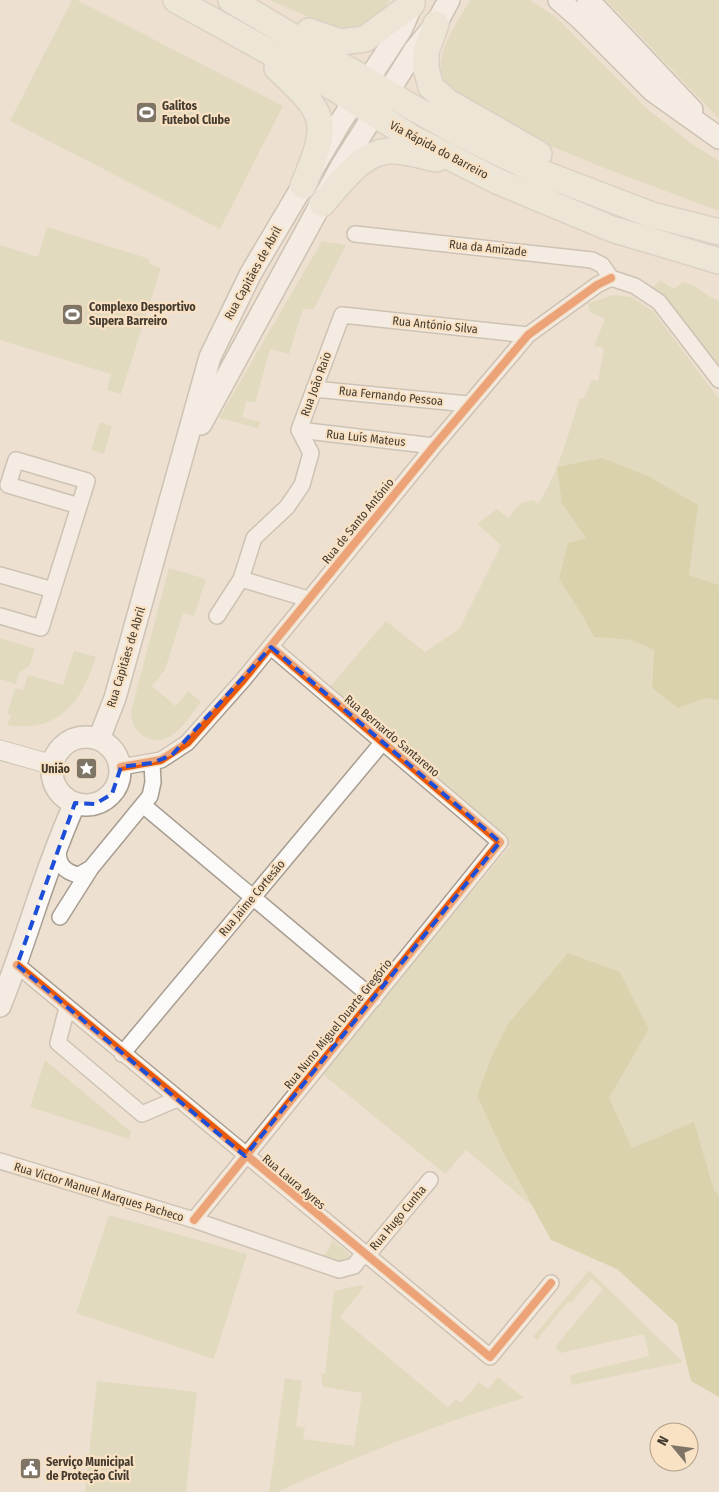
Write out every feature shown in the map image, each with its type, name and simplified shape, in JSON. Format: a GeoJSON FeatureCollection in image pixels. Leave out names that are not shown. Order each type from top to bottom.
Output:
{"type":"FeatureCollection","features":[{"type":"Feature","properties":{"kind":"highway","name":"Via Rápida do Barreiro"},"geometry":{"type":"LineString","coordinates":[[176,0],[364,108],[414,139],[473,169],[583,218],[719,260]]}},
{"type":"Feature","properties":{"kind":"highway","name":"Via Rápida do Barreiro"},"geometry":{"type":"LineString","coordinates":[[231,0],[460,134],[537,171],[644,212],[719,232]]}},
{"type":"Feature","properties":{"kind":"highway"},"geometry":{"type":"LineString","coordinates":[[261,17],[340,42],[350,42],[365,39],[413,2]]}},
{"type":"Feature","properties":{"kind":"highway"},"geometry":{"type":"LineString","coordinates":[[436,24],[426,52],[426,68],[431,87],[438,95],[488,127],[568,170],[656,206],[691,223]]}},
{"type":"Feature","properties":{"kind":"highway"},"geometry":{"type":"LineString","coordinates":[[248,41],[303,92],[319,116],[320,139],[303,186]]}},
{"type":"Feature","properties":{"kind":"highway"},"geometry":{"type":"LineString","coordinates":[[322,204],[356,167],[365,159],[380,152],[403,152],[473,169]]}},
{"type":"Feature","properties":{"kind":"main road"},"geometry":{"type":"LineString","coordinates":[[378,86],[414,51],[436,24],[449,0]]}},
{"type":"Feature","properties":{"kind":"main road"},"geometry":{"type":"LineString","coordinates":[[558,0],[572,10],[653,91],[713,134]]}},
{"type":"Feature","properties":{"kind":"main road"},"geometry":{"type":"LineString","coordinates":[[588,0],[677,93],[713,134]]}},
{"type":"Feature","properties":{"kind":"main road"},"geometry":{"type":"LineString","coordinates":[[364,108],[378,86],[413,2]]}},
{"type":"Feature","properties":{"kind":"main road","name":"Rua Capitães de Abril"},"geometry":{"type":"LineString","coordinates":[[99,739],[116,698],[210,357],[251,273],[303,186],[364,108]]}},
{"type":"Feature","properties":{"kind":"main road","name":"Rua Capitães de Abril"},"geometry":{"type":"LineString","coordinates":[[182,459],[278,278],[322,204],[342,165],[364,108]]}},
{"type":"Feature","properties":{"kind":"main road"},"geometry":{"type":"LineString","coordinates":[[82,737],[99,739],[114,750],[121,767],[120,776],[112,794],[95,804],[75,803],[67,799],[55,784],[53,765],[55,757],[66,743],[82,737]]}},
{"type":"Feature","properties":{"kind":"main road"},"geometry":{"type":"LineString","coordinates":[[0,1006],[17,965],[58,843],[75,803]]}},
{"type":"Feature","properties":{"kind":"street","name":"Rua da Amizade"},"geometry":{"type":"LineString","coordinates":[[355,234],[592,260],[602,265],[611,278]]}},
{"type":"Feature","properties":{"kind":"street","name":"Rua de Santo António"},"geometry":{"type":"LineString","coordinates":[[121,767],[152,763],[172,755],[187,743],[271,647],[468,404],[528,335],[597,285],[611,278]]}},
{"type":"Feature","properties":{"kind":"street"},"geometry":{"type":"LineString","coordinates":[[611,278],[635,286],[659,302],[719,380]]}},
{"type":"Feature","properties":{"kind":"street","name":"Rua António Silva"},"geometry":{"type":"LineString","coordinates":[[342,315],[528,335]]}},
{"type":"Feature","properties":{"kind":"street","name":"Rua João Raio"},"geometry":{"type":"LineString","coordinates":[[217,616],[241,579],[254,538],[287,507],[302,485],[311,453],[299,430],[342,315]]}},
{"type":"Feature","properties":{"kind":"street","name":"Rua Fernando Pessoa"},"geometry":{"type":"LineString","coordinates":[[314,389],[468,404]]}},
{"type":"Feature","properties":{"kind":"street","name":"Rua Luís Mateus"},"geometry":{"type":"LineString","coordinates":[[299,430],[434,446]]}},
{"type":"Feature","properties":{"kind":"street"},"geometry":{"type":"LineString","coordinates":[[0,616],[41,628],[87,481],[16,460],[8,485],[79,506]]}},
{"type":"Feature","properties":{"kind":"street"},"geometry":{"type":"LineString","coordinates":[[0,575],[53,590]]}},
{"type":"Feature","properties":{"kind":"street"},"geometry":{"type":"LineString","coordinates":[[241,579],[308,599]]}},
{"type":"Feature","properties":{"kind":"street","name":"Rua Bernardo Santareno"},"geometry":{"type":"LineString","coordinates":[[271,647],[382,744],[500,842]]}},
{"type":"Feature","properties":{"kind":"street","name":"Rua Jaime Cortesão"},"geometry":{"type":"LineString","coordinates":[[122,1054],[382,744]]}},
{"type":"Feature","properties":{"kind":"street"},"geometry":{"type":"LineString","coordinates":[[0,750],[53,765]]}},
{"type":"Feature","properties":{"kind":"street"},"geometry":{"type":"LineString","coordinates":[[60,917],[91,868],[143,805],[153,788],[152,763]]}},
{"type":"Feature","properties":{"kind":"street"},"geometry":{"type":"LineString","coordinates":[[143,805],[374,999]]}},
{"type":"Feature","properties":{"kind":"street","name":"Rua Nuno Miguel Duarte Gregório"},"geometry":{"type":"LineString","coordinates":[[194,1220],[500,842]]}},
{"type":"Feature","properties":{"kind":"street"},"geometry":{"type":"LineString","coordinates":[[58,843],[61,865],[67,872],[79,875],[91,868]]}},
{"type":"Feature","properties":{"kind":"street","name":"Rua Laura Ayres"},"geometry":{"type":"LineString","coordinates":[[17,965],[245,1156],[490,1357],[552,1283]]}},
{"type":"Feature","properties":{"kind":"street"},"geometry":{"type":"LineString","coordinates":[[67,1008],[58,1043],[142,1114],[177,1099]]}},
{"type":"Feature","properties":{"kind":"street","name":"Rua Victor Manuel Marques Pacheco"},"geometry":{"type":"LineString","coordinates":[[0,1161],[194,1220],[339,1270],[354,1266],[365,1255]]}},
{"type":"Feature","properties":{"kind":"street","name":"Rua Hugo Cunha"},"geometry":{"type":"LineString","coordinates":[[365,1255],[430,1180]]}},
{"type":"Feature","properties":{"kind":"highlighted area"},"geometry":{"type":"Polygon","coordinates":[[[271,647],[500,842],[245,1156],[17,965],[75,803],[95,804],[112,794],[121,767],[152,763],[172,755],[271,647]]]}},
{"type":"Feature","properties":{"kind":"green space","name":"Galitos Futebol Clube"},"geometry":{"type":"Polygon","coordinates":[[[72,0],[77,0],[283,106],[220,229],[10,121],[72,0]]]}},
{"type":"Feature","properties":{"kind":"green space"},"geometry":{"type":"Polygon","coordinates":[[[270,0],[390,0],[379,16],[365,26],[342,32],[270,0]]]}},
{"type":"Feature","properties":{"kind":"green space"},"geometry":{"type":"Polygon","coordinates":[[[470,0],[530,0],[557,18],[646,108],[692,144],[719,161],[719,211],[604,168],[510,129],[444,86],[441,75],[443,53],[452,31],[470,0]]]}},
{"type":"Feature","properties":{"kind":"green space"},"geometry":{"type":"Polygon","coordinates":[[[606,0],[719,0],[719,119],[606,0]]]}},
{"type":"Feature","properties":{"kind":"green space","name":"Complexo Desportivo Supera Barreiro"},"geometry":{"type":"Polygon","coordinates":[[[47,227],[150,259],[149,264],[161,268],[121,394],[107,390],[111,374],[0,340],[0,245],[38,257],[47,227]]]}},
{"type":"Feature","properties":{"kind":"green space"},"geometry":{"type":"Polygon","coordinates":[[[322,241],[346,245],[314,309],[303,309],[289,354],[270,349],[255,403],[246,401],[242,417],[260,422],[258,428],[219,418],[322,241]]]}},
{"type":"Feature","properties":{"kind":"green space"},"geometry":{"type":"Polygon","coordinates":[[[660,280],[674,289],[683,282],[688,283],[719,301],[719,370],[653,287],[660,280]]]}},
{"type":"Feature","properties":{"kind":"green space"},"geometry":{"type":"Polygon","coordinates":[[[614,295],[631,297],[653,311],[719,399],[719,585],[689,575],[697,505],[562,504],[586,538],[583,616],[594,637],[631,640],[654,650],[652,688],[719,700],[719,1196],[714,1190],[632,1149],[609,1098],[649,1029],[620,972],[477,1096],[503,1152],[532,1206],[466,1150],[445,1174],[321,1073],[510,846],[497,831],[329,688],[386,621],[425,652],[459,629],[501,545],[477,524],[497,509],[508,518],[521,503],[534,500],[538,504],[552,479],[580,398],[584,398],[592,380],[598,381],[604,348],[594,346],[605,319],[590,312],[588,303],[614,295]]]}},
{"type":"Feature","properties":{"kind":"green space"},"geometry":{"type":"Polygon","coordinates":[[[100,422],[112,426],[104,454],[91,450],[100,422]]]}},
{"type":"Feature","properties":{"kind":"green space"},"geometry":{"type":"Polygon","coordinates":[[[169,568],[206,579],[194,616],[183,613],[165,670],[152,686],[176,706],[188,691],[201,702],[176,732],[160,740],[151,739],[142,735],[137,730],[132,721],[131,711],[169,568]]]}},
{"type":"Feature","properties":{"kind":"green space"},"geometry":{"type":"Polygon","coordinates":[[[0,638],[35,649],[30,665],[19,673],[16,684],[0,679],[0,638]]]}},
{"type":"Feature","properties":{"kind":"green space"},"geometry":{"type":"Polygon","coordinates":[[[74,651],[96,657],[84,687],[66,711],[54,719],[41,724],[25,726],[7,725],[11,715],[7,714],[15,688],[23,690],[28,675],[63,685],[74,651]]]}},
{"type":"Feature","properties":{"kind":"green space"},"geometry":{"type":"Polygon","coordinates":[[[45,1060],[131,1132],[129,1139],[30,1107],[45,1060]]]}},
{"type":"Feature","properties":{"kind":"green space"},"geometry":{"type":"Polygon","coordinates":[[[109,1215],[247,1254],[214,1359],[76,1313],[109,1215]]]}},
{"type":"Feature","properties":{"kind":"green space"},"geometry":{"type":"Polygon","coordinates":[[[332,1240],[349,1253],[350,1261],[343,1264],[321,1258],[329,1249],[332,1240]]]}},
{"type":"Feature","properties":{"kind":"green space"},"geometry":{"type":"Polygon","coordinates":[[[589,1270],[683,1362],[572,1385],[570,1376],[574,1374],[649,1356],[644,1334],[561,1353],[555,1347],[603,1289],[591,1279],[571,1303],[568,1302],[537,1340],[533,1337],[589,1270]]]}},
{"type":"Feature","properties":{"kind":"green space"},"geometry":{"type":"Polygon","coordinates":[[[360,1285],[364,1287],[340,1317],[448,1407],[456,1399],[461,1403],[479,1382],[488,1389],[498,1377],[524,1398],[430,1429],[277,1492],[269,1492],[285,1378],[302,1381],[296,1426],[305,1428],[303,1439],[354,1446],[362,1393],[323,1387],[321,1374],[325,1374],[334,1291],[360,1285]]]}},
{"type":"Feature","properties":{"kind":"green space"},"geometry":{"type":"Polygon","coordinates":[[[97,1381],[197,1392],[186,1492],[85,1492],[97,1381]]]}},
{"type":"Feature","properties":{"kind":"shaded area"},"geometry":{"type":"Polygon","coordinates":[[[602,458],[648,476],[698,505],[689,575],[719,585],[719,700],[705,698],[678,708],[652,688],[654,650],[631,640],[594,637],[559,579],[568,543],[586,538],[562,504],[557,467],[602,458]]]}},
{"type":"Feature","properties":{"kind":"shaded area"},"geometry":{"type":"Polygon","coordinates":[[[568,953],[620,972],[649,1029],[609,1098],[632,1148],[694,1122],[714,1190],[719,1196],[719,1397],[691,1381],[677,1324],[617,1269],[551,1240],[503,1152],[477,1096],[491,1058],[508,1024],[568,953]]]}},
{"type":"Feature","properties":{"kind":"cycle path"},"geometry":{"type":"LineString","coordinates":[[121,767],[161,760],[187,743],[243,680],[434,446],[528,335],[597,285],[611,278]]}},
{"type":"Feature","properties":{"kind":"cycle path"},"geometry":{"type":"LineString","coordinates":[[194,1220],[500,842],[271,647]]}},
{"type":"Feature","properties":{"kind":"cycle path"},"geometry":{"type":"LineString","coordinates":[[17,965],[490,1357],[551,1283]]}},
{"type":"Feature","properties":{"kind":"place","name":"Galitos Futebol Clube"},"geometry":{"type":"Point","coordinates":[146,113]}},
{"type":"Feature","properties":{"kind":"place","name":"Complexo Desportivo Supera Barreiro"},"geometry":{"type":"Point","coordinates":[73,314]}},
{"type":"Feature","properties":{"kind":"place","name":"União"},"geometry":{"type":"Point","coordinates":[86,769]}},
{"type":"Feature","properties":{"kind":"place","name":"Serviço Municipal de Proteção Civil"},"geometry":{"type":"Point","coordinates":[30,1469]}}]}
